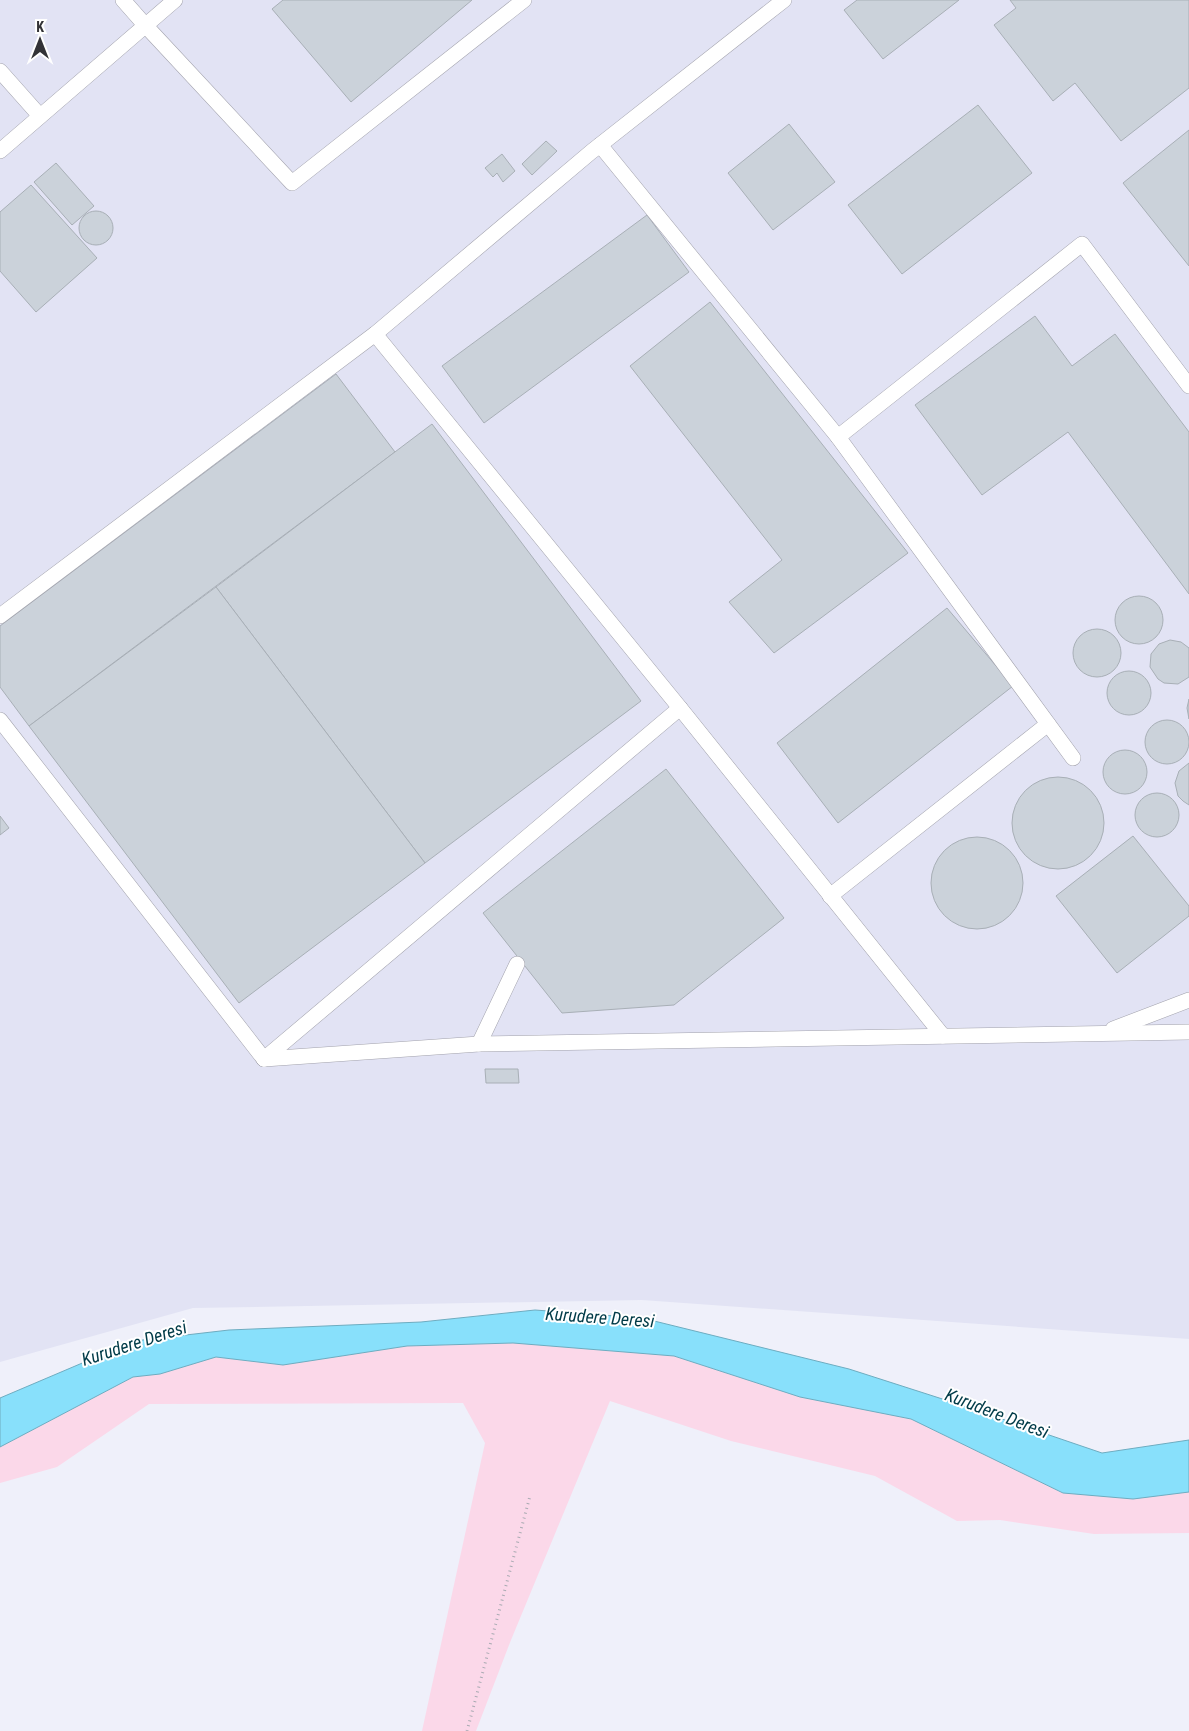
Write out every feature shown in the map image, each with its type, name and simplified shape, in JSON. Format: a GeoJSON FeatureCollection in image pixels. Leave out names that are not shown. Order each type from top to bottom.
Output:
{"type":"FeatureCollection","features":[{"type":"Feature","properties":{"kind":"lane"},"geometry":{"type":"LineString","coordinates":[[124,0],[145,26],[292,183],[524,0]]}},
{"type":"Feature","properties":{"kind":"lane"},"geometry":{"type":"LineString","coordinates":[[0,151],[175,0]]}},
{"type":"Feature","properties":{"kind":"lane"},"geometry":{"type":"LineString","coordinates":[[0,616],[375,334],[600,145],[784,0]]}},
{"type":"Feature","properties":{"kind":"lane"},"geometry":{"type":"LineString","coordinates":[[0,71],[40,116]]}},
{"type":"Feature","properties":{"kind":"lane"},"geometry":{"type":"LineString","coordinates":[[600,145],[838,437],[1073,758]]}},
{"type":"Feature","properties":{"kind":"lane"},"geometry":{"type":"LineString","coordinates":[[838,437],[1082,244],[1189,386]]}},
{"type":"Feature","properties":{"kind":"lane"},"geometry":{"type":"LineString","coordinates":[[375,334],[680,708],[943,1036]]}},
{"type":"Feature","properties":{"kind":"lane"},"geometry":{"type":"LineString","coordinates":[[264,1059],[680,708]]}},
{"type":"Feature","properties":{"kind":"lane"},"geometry":{"type":"LineString","coordinates":[[0,720],[264,1059]]}},
{"type":"Feature","properties":{"kind":"lane"},"geometry":{"type":"LineString","coordinates":[[830,896],[1048,724]]}},
{"type":"Feature","properties":{"kind":"lane"},"geometry":{"type":"LineString","coordinates":[[479,1044],[517,964]]}},
{"type":"Feature","properties":{"kind":"lane"},"geometry":{"type":"LineString","coordinates":[[1102,1033],[1189,1000]]}},
{"type":"Feature","properties":{"kind":"lane"},"geometry":{"type":"LineString","coordinates":[[264,1059],[479,1044],[1189,1032]]}},
{"type":"Feature","properties":{"kind":"path"},"geometry":{"type":"LineString","coordinates":[[467,1731],[530,1496]]}},
{"type":"Feature","properties":{"kind":"shaded area"},"geometry":{"type":"Polygon","coordinates":[[[0,0],[1189,0],[1189,1339],[642,1300],[193,1308],[0,1362],[0,0]]]}},
{"type":"Feature","properties":{"kind":"shaded area"},"geometry":{"type":"Polygon","coordinates":[[[513,1343],[674,1356],[800,1397],[911,1419],[1063,1493],[1133,1499],[1189,1492],[1189,1533],[1094,1534],[1000,1520],[957,1521],[875,1476],[731,1441],[610,1401],[511,1640],[476,1731],[422,1731],[485,1443],[463,1403],[149,1404],[57,1467],[0,1483],[0,1447],[133,1377],[160,1374],[216,1357],[283,1365],[407,1346],[513,1343]]]}},
{"type":"Feature","properties":{"kind":"water","name":"Kurudere Deresi"},"geometry":{"type":"Polygon","coordinates":[[[535,1310],[642,1318],[849,1369],[1102,1453],[1189,1440],[1189,1492],[1133,1499],[1063,1493],[911,1419],[800,1397],[674,1356],[513,1343],[407,1346],[283,1365],[216,1357],[160,1374],[133,1377],[0,1447],[0,1398],[134,1341],[229,1330],[421,1322],[535,1310]]]}},
{"type":"Feature","properties":{"kind":"building"},"geometry":{"type":"Polygon","coordinates":[[[283,0],[472,0],[351,102],[272,9],[283,0]]]}},
{"type":"Feature","properties":{"kind":"building"},"geometry":{"type":"Polygon","coordinates":[[[857,0],[959,0],[883,59],[844,10],[857,0]]]}},
{"type":"Feature","properties":{"kind":"building"},"geometry":{"type":"Polygon","coordinates":[[[1010,0],[1189,0],[1189,88],[1121,141],[1075,83],[1053,101],[994,25],[1016,8],[1010,0]]]}},
{"type":"Feature","properties":{"kind":"building"},"geometry":{"type":"Polygon","coordinates":[[[978,105],[1032,173],[902,274],[848,205],[978,105]]]}},
{"type":"Feature","properties":{"kind":"building"},"geometry":{"type":"Polygon","coordinates":[[[789,124],[835,182],[773,230],[728,173],[789,124]]]}},
{"type":"Feature","properties":{"kind":"building"},"geometry":{"type":"Polygon","coordinates":[[[1189,130],[1189,266],[1123,183],[1189,130]]]}},
{"type":"Feature","properties":{"kind":"building"},"geometry":{"type":"Polygon","coordinates":[[[546,141],[557,151],[532,175],[522,164],[546,141]]]}},
{"type":"Feature","properties":{"kind":"building"},"geometry":{"type":"Polygon","coordinates":[[[502,154],[515,171],[503,182],[497,173],[493,177],[485,168],[502,154]]]}},
{"type":"Feature","properties":{"kind":"building"},"geometry":{"type":"Polygon","coordinates":[[[56,163],[94,206],[72,225],[34,182],[56,163]]]}},
{"type":"Feature","properties":{"kind":"building"},"geometry":{"type":"Polygon","coordinates":[[[31,185],[97,258],[36,312],[0,271],[0,212],[31,185]]]}},
{"type":"Feature","properties":{"kind":"building"},"geometry":{"type":"Polygon","coordinates":[[[96,211],[103,212],[108,216],[112,221],[112,235],[108,240],[103,244],[96,245],[89,244],[84,240],[80,235],[79,228],[80,221],[84,216],[89,212],[96,211]]]}},
{"type":"Feature","properties":{"kind":"building"},"geometry":{"type":"Polygon","coordinates":[[[647,215],[689,272],[484,423],[442,366],[647,215]]]}},
{"type":"Feature","properties":{"kind":"building"},"geometry":{"type":"Polygon","coordinates":[[[710,302],[908,553],[774,653],[729,602],[782,560],[630,366],[710,302]]]}},
{"type":"Feature","properties":{"kind":"building"},"geometry":{"type":"Polygon","coordinates":[[[1035,316],[1072,366],[1115,334],[1189,432],[1189,594],[1068,432],[982,495],[915,405],[1035,316]]]}},
{"type":"Feature","properties":{"kind":"building"},"geometry":{"type":"Polygon","coordinates":[[[336,374],[395,452],[29,726],[0,687],[0,626],[336,374]]]}},
{"type":"Feature","properties":{"kind":"building"},"geometry":{"type":"Polygon","coordinates":[[[432,424],[641,701],[425,863],[216,587],[432,424]]]}},
{"type":"Feature","properties":{"kind":"building"},"geometry":{"type":"Polygon","coordinates":[[[216,587],[425,863],[239,1003],[29,726],[216,587]]]}},
{"type":"Feature","properties":{"kind":"building"},"geometry":{"type":"Polygon","coordinates":[[[1139,596],[1148,598],[1156,603],[1161,611],[1163,620],[1161,629],[1156,637],[1148,642],[1139,644],[1130,642],[1122,637],[1117,629],[1115,620],[1117,611],[1122,603],[1130,598],[1139,596]]]}},
{"type":"Feature","properties":{"kind":"building"},"geometry":{"type":"Polygon","coordinates":[[[947,608],[1013,686],[838,823],[777,743],[947,608]]]}},
{"type":"Feature","properties":{"kind":"building"},"geometry":{"type":"Polygon","coordinates":[[[1097,629],[1106,631],[1114,636],[1119,644],[1121,653],[1119,662],[1114,670],[1106,675],[1097,677],[1088,675],[1080,670],[1075,662],[1073,653],[1075,644],[1080,636],[1088,631],[1097,629]]]}},
{"type":"Feature","properties":{"kind":"building"},"geometry":{"type":"Polygon","coordinates":[[[1170,640],[1181,642],[1189,648],[1189,677],[1178,684],[1164,683],[1158,679],[1150,667],[1151,654],[1159,644],[1170,640]]]}},
{"type":"Feature","properties":{"kind":"building"},"geometry":{"type":"Polygon","coordinates":[[[1125,671],[1133,671],[1145,677],[1151,693],[1145,709],[1133,715],[1125,715],[1113,709],[1107,697],[1107,689],[1113,677],[1125,671]]]}},
{"type":"Feature","properties":{"kind":"building"},"geometry":{"type":"Polygon","coordinates":[[[1189,699],[1189,719],[1187,708],[1189,699]]]}},
{"type":"Feature","properties":{"kind":"building"},"geometry":{"type":"Polygon","coordinates":[[[1163,720],[1171,720],[1183,726],[1189,742],[1183,758],[1171,764],[1163,764],[1151,758],[1145,746],[1145,738],[1151,726],[1163,720]]]}},
{"type":"Feature","properties":{"kind":"building"},"geometry":{"type":"Polygon","coordinates":[[[1121,750],[1129,750],[1141,756],[1147,772],[1141,788],[1129,794],[1121,794],[1109,788],[1103,776],[1103,768],[1109,756],[1121,750]]]}},
{"type":"Feature","properties":{"kind":"building"},"geometry":{"type":"Polygon","coordinates":[[[1189,763],[1189,805],[1178,796],[1175,783],[1179,771],[1189,763]]]}},
{"type":"Feature","properties":{"kind":"building"},"geometry":{"type":"Polygon","coordinates":[[[666,769],[784,918],[674,1005],[562,1013],[483,913],[666,769]]]}},
{"type":"Feature","properties":{"kind":"building"},"geometry":{"type":"Polygon","coordinates":[[[1058,777],[1075,781],[1090,791],[1100,806],[1104,823],[1100,840],[1090,855],[1075,865],[1058,869],[1041,865],[1026,855],[1016,840],[1012,823],[1016,806],[1026,791],[1041,781],[1058,777]]]}},
{"type":"Feature","properties":{"kind":"building"},"geometry":{"type":"Polygon","coordinates":[[[1153,793],[1161,793],[1173,799],[1179,815],[1173,831],[1161,837],[1153,837],[1141,831],[1135,819],[1135,811],[1141,799],[1153,793]]]}},
{"type":"Feature","properties":{"kind":"building"},"geometry":{"type":"Polygon","coordinates":[[[0,816],[9,828],[0,835],[0,816]]]}},
{"type":"Feature","properties":{"kind":"building"},"geometry":{"type":"Polygon","coordinates":[[[1133,836],[1189,906],[1189,916],[1117,973],[1056,896],[1133,836]]]}},
{"type":"Feature","properties":{"kind":"building"},"geometry":{"type":"Polygon","coordinates":[[[977,837],[994,841],[1009,851],[1019,866],[1023,883],[1019,900],[1009,915],[994,925],[977,929],[960,925],[945,915],[935,900],[931,883],[935,866],[945,851],[960,841],[977,837]]]}},
{"type":"Feature","properties":{"kind":"building"},"geometry":{"type":"Polygon","coordinates":[[[485,1069],[518,1069],[519,1083],[486,1083],[485,1069]]]}}]}
